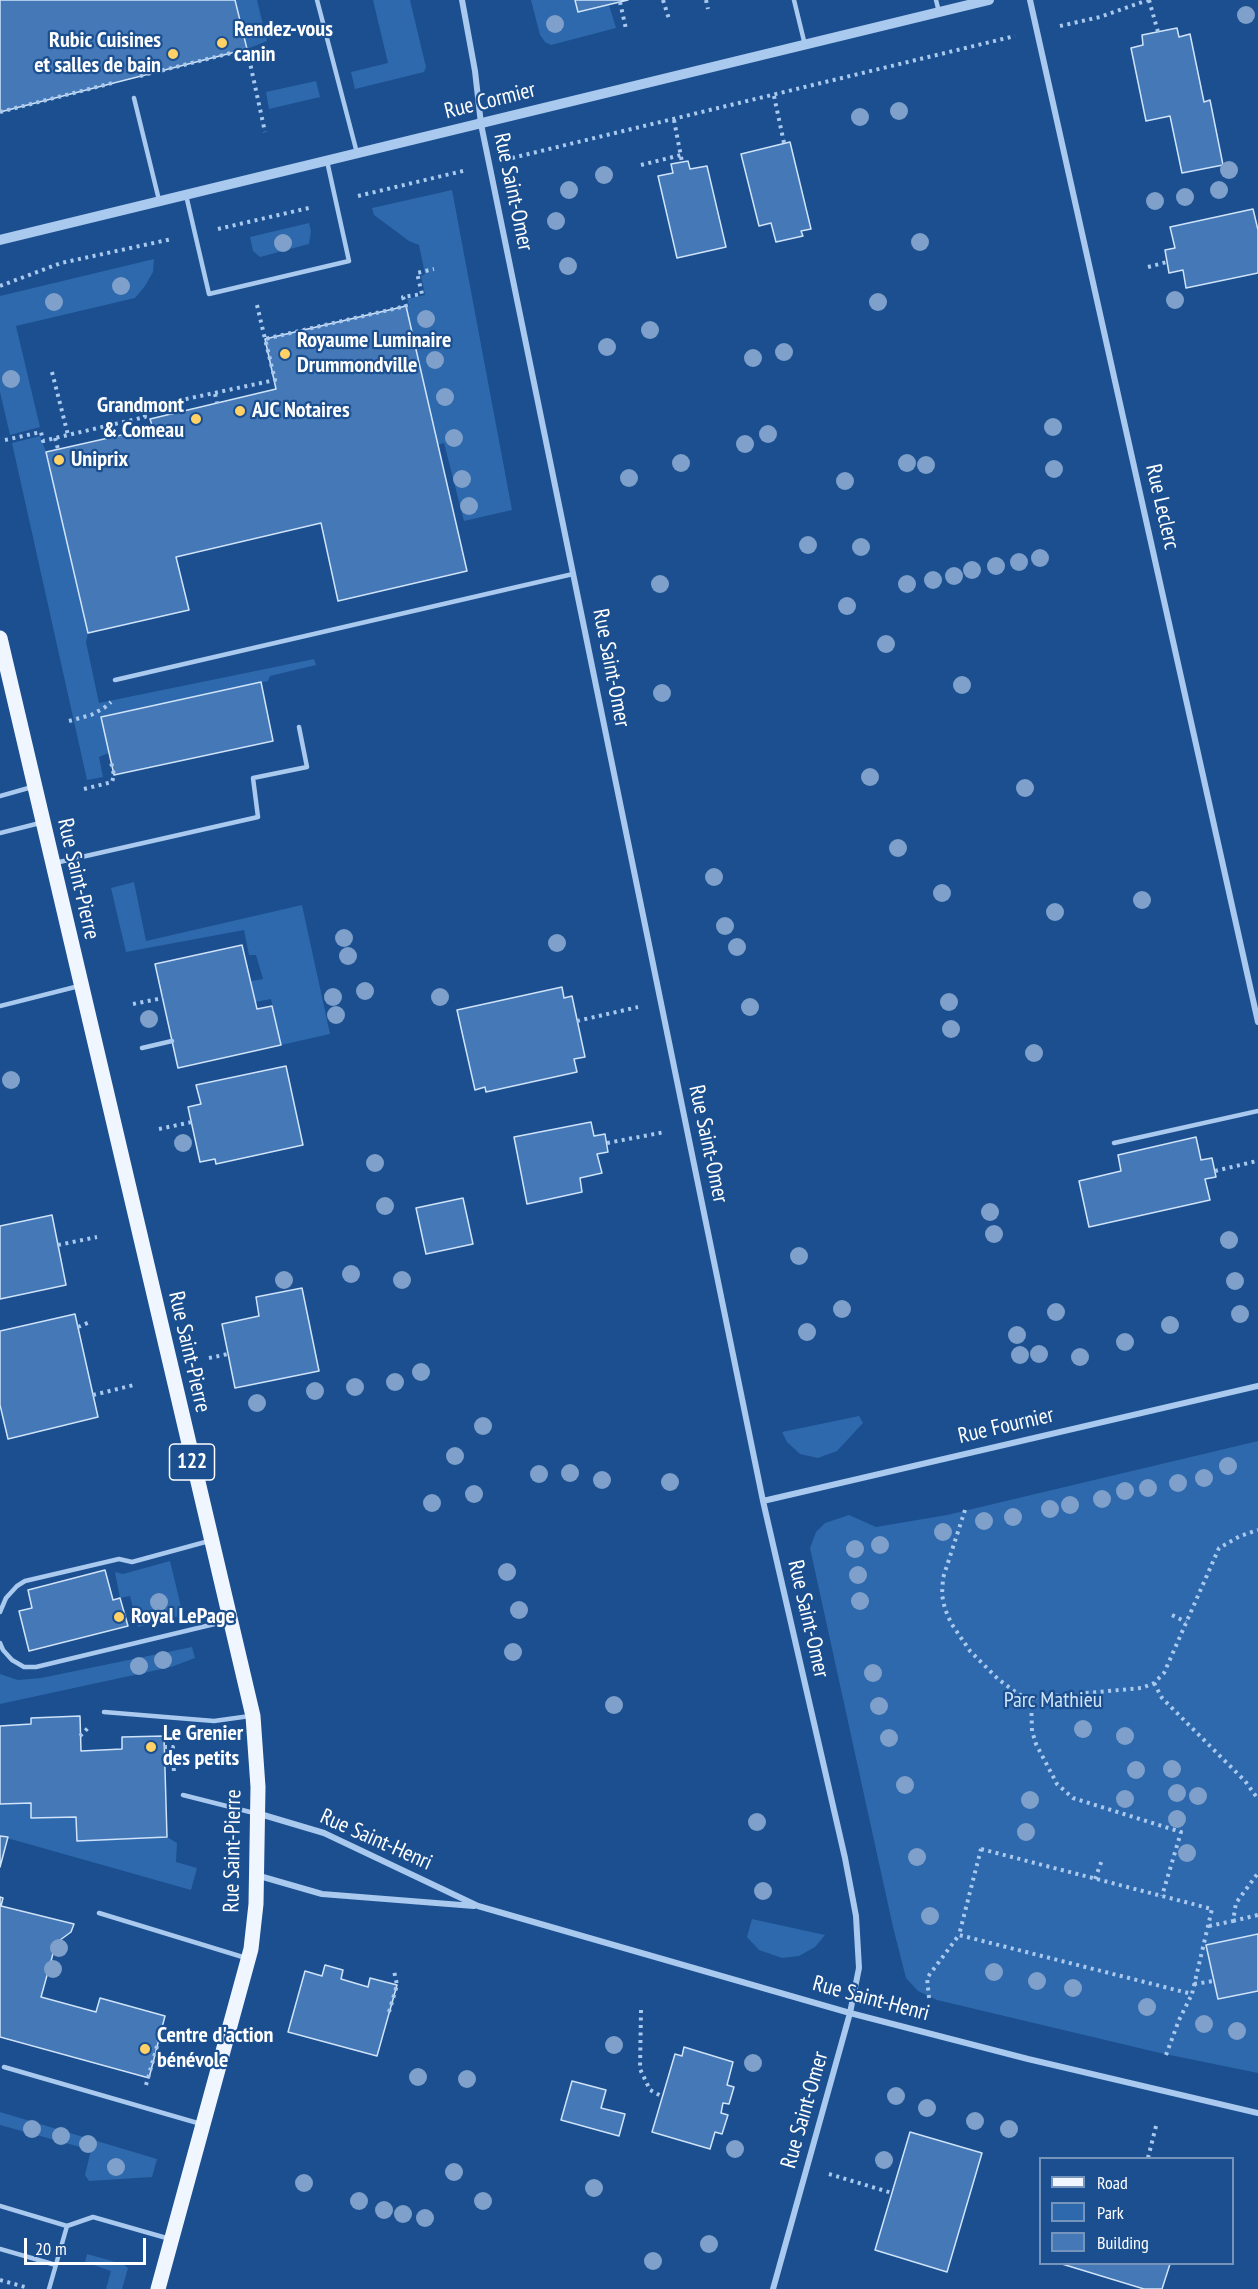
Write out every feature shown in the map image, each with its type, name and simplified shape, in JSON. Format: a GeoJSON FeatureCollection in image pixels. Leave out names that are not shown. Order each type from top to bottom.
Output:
{"type":"FeatureCollection","features":[{"type":"Feature","properties":{"kind":"main road","name":"Rue Saint-Pierre"},"geometry":{"type":"LineString","coordinates":[[0,638],[3,664],[253,1716],[257,1766],[256,1904],[249,1959],[158,2289]]}},
{"type":"Feature","properties":{"kind":"street","name":"Rue Saint-Omer"},"geometry":{"type":"LineString","coordinates":[[462,0],[476,71],[481,124],[763,1502],[845,1858],[856,1916],[859,1968],[850,2013],[773,2289]]}},
{"type":"Feature","properties":{"kind":"street","name":"Rue Cormier"},"geometry":{"type":"LineString","coordinates":[[0,240],[989,0]]}},
{"type":"Feature","properties":{"kind":"street","name":"Rue Leclerc"},"geometry":{"type":"LineString","coordinates":[[1030,0],[1258,1022]]}},
{"type":"Feature","properties":{"kind":"street","name":"Rue Fournier"},"geometry":{"type":"LineString","coordinates":[[763,1502],[1258,1386]]}},
{"type":"Feature","properties":{"kind":"street","name":"Rue Saint-Henri"},"geometry":{"type":"LineString","coordinates":[[256,1814],[324,1833],[478,1906],[850,2013],[1028,2059],[1258,2114]]}},
{"type":"Feature","properties":{"kind":"street","name":"Rue Saint-Henri"},"geometry":{"type":"LineString","coordinates":[[256,1875],[322,1894],[478,1906]]}},
{"type":"Feature","properties":{"kind":"lane"},"geometry":{"type":"LineString","coordinates":[[317,0],[357,153]]}},
{"type":"Feature","properties":{"kind":"lane"},"geometry":{"type":"LineString","coordinates":[[794,0],[805,45]]}},
{"type":"Feature","properties":{"kind":"lane"},"geometry":{"type":"LineString","coordinates":[[936,0],[939,12]]}},
{"type":"Feature","properties":{"kind":"lane"},"geometry":{"type":"LineString","coordinates":[[134,98],[159,201]]}},
{"type":"Feature","properties":{"kind":"lane"},"geometry":{"type":"LineString","coordinates":[[186,195],[209,294],[349,261],[327,161]]}},
{"type":"Feature","properties":{"kind":"lane"},"geometry":{"type":"LineString","coordinates":[[115,680],[573,574]]}},
{"type":"Feature","properties":{"kind":"lane"},"geometry":{"type":"LineString","coordinates":[[52,863],[258,817],[253,778],[307,767],[299,727]]}},
{"type":"Feature","properties":{"kind":"lane"},"geometry":{"type":"LineString","coordinates":[[0,796],[33,787]]}},
{"type":"Feature","properties":{"kind":"lane"},"geometry":{"type":"LineString","coordinates":[[0,832],[42,822]]}},
{"type":"Feature","properties":{"kind":"lane"},"geometry":{"type":"LineString","coordinates":[[0,1006],[81,986]]}},
{"type":"Feature","properties":{"kind":"lane"},"geometry":{"type":"LineString","coordinates":[[142,1048],[172,1041]]}},
{"type":"Feature","properties":{"kind":"lane"},"geometry":{"type":"LineString","coordinates":[[1114,1143],[1258,1111]]}},
{"type":"Feature","properties":{"kind":"lane"},"geometry":{"type":"LineString","coordinates":[[0,1612],[6,1598],[25,1581],[119,1559],[132,1562],[210,1540]]}},
{"type":"Feature","properties":{"kind":"lane"},"geometry":{"type":"LineString","coordinates":[[0,1643],[12,1660],[24,1667],[36,1667],[230,1621]]}},
{"type":"Feature","properties":{"kind":"lane"},"geometry":{"type":"LineString","coordinates":[[104,1712],[214,1721],[253,1716]]}},
{"type":"Feature","properties":{"kind":"lane"},"geometry":{"type":"LineString","coordinates":[[183,1795],[256,1814]]}},
{"type":"Feature","properties":{"kind":"lane"},"geometry":{"type":"LineString","coordinates":[[99,1913],[249,1959]]}},
{"type":"Feature","properties":{"kind":"lane"},"geometry":{"type":"LineString","coordinates":[[4,2067],[204,2124]]}},
{"type":"Feature","properties":{"kind":"lane"},"geometry":{"type":"LineString","coordinates":[[0,2206],[67,2226],[93,2217],[172,2240]]}},
{"type":"Feature","properties":{"kind":"lane"},"geometry":{"type":"LineString","coordinates":[[49,2289],[67,2226]]}},
{"type":"Feature","properties":{"kind":"lane"},"geometry":{"type":"LineString","coordinates":[[0,2249],[56,2265]]}},
{"type":"Feature","properties":{"kind":"path"},"geometry":{"type":"LineString","coordinates":[[663,0],[669,19]]}},
{"type":"Feature","properties":{"kind":"path"},"geometry":{"type":"LineString","coordinates":[[706,0],[708,9]]}},
{"type":"Feature","properties":{"kind":"path"},"geometry":{"type":"LineString","coordinates":[[1100,18],[1149,0],[1158,32]]}},
{"type":"Feature","properties":{"kind":"path"},"geometry":{"type":"LineString","coordinates":[[620,2],[626,29]]}},
{"type":"Feature","properties":{"kind":"path"},"geometry":{"type":"LineString","coordinates":[[525,155],[988,43]]}},
{"type":"Feature","properties":{"kind":"path"},"geometry":{"type":"LineString","coordinates":[[129,78],[247,49],[265,132]]}},
{"type":"Feature","properties":{"kind":"path"},"geometry":{"type":"LineString","coordinates":[[0,112],[118,81]]}},
{"type":"Feature","properties":{"kind":"path"},"geometry":{"type":"LineString","coordinates":[[774,96],[784,143]]}},
{"type":"Feature","properties":{"kind":"path"},"geometry":{"type":"LineString","coordinates":[[674,120],[682,162]]}},
{"type":"Feature","properties":{"kind":"path"},"geometry":{"type":"LineString","coordinates":[[641,165],[681,155]]}},
{"type":"Feature","properties":{"kind":"path"},"geometry":{"type":"LineString","coordinates":[[370,192],[447,176]]}},
{"type":"Feature","properties":{"kind":"path"},"geometry":{"type":"LineString","coordinates":[[248,222],[305,209]]}},
{"type":"Feature","properties":{"kind":"path"},"geometry":{"type":"LineString","coordinates":[[0,286],[61,263],[150,243]]}},
{"type":"Feature","properties":{"kind":"path"},"geometry":{"type":"LineString","coordinates":[[1149,267],[1167,262]]}},
{"type":"Feature","properties":{"kind":"path"},"geometry":{"type":"LineString","coordinates":[[265,339],[406,306],[403,297],[422,294],[417,273],[434,269]]}},
{"type":"Feature","properties":{"kind":"path"},"geometry":{"type":"LineString","coordinates":[[5,440],[41,432],[43,441],[145,417],[144,408],[275,380],[252,284]]}},
{"type":"Feature","properties":{"kind":"path"},"geometry":{"type":"LineString","coordinates":[[52,372],[68,435]]}},
{"type":"Feature","properties":{"kind":"path"},"geometry":{"type":"LineString","coordinates":[[215,394],[217,403]]}},
{"type":"Feature","properties":{"kind":"path"},"geometry":{"type":"LineString","coordinates":[[55,438],[58,449]]}},
{"type":"Feature","properties":{"kind":"path"},"geometry":{"type":"LineString","coordinates":[[69,721],[91,715],[111,702],[115,680]]}},
{"type":"Feature","properties":{"kind":"path"},"geometry":{"type":"LineString","coordinates":[[84,789],[112,782],[114,775],[111,762]]}},
{"type":"Feature","properties":{"kind":"path"},"geometry":{"type":"LineString","coordinates":[[132,1004],[163,998]]}},
{"type":"Feature","properties":{"kind":"path"},"geometry":{"type":"LineString","coordinates":[[577,1021],[660,1001]]}},
{"type":"Feature","properties":{"kind":"path"},"geometry":{"type":"LineString","coordinates":[[159,1129],[192,1122]]}},
{"type":"Feature","properties":{"kind":"path"},"geometry":{"type":"LineString","coordinates":[[607,1143],[687,1128]]}},
{"type":"Feature","properties":{"kind":"path"},"geometry":{"type":"LineString","coordinates":[[1215,1171],[1257,1161]]}},
{"type":"Feature","properties":{"kind":"path"},"geometry":{"type":"LineString","coordinates":[[58,1245],[97,1237]]}},
{"type":"Feature","properties":{"kind":"path"},"geometry":{"type":"LineString","coordinates":[[78,1327],[90,1322]]}},
{"type":"Feature","properties":{"kind":"path"},"geometry":{"type":"LineString","coordinates":[[209,1358],[228,1354]]}},
{"type":"Feature","properties":{"kind":"path"},"geometry":{"type":"LineString","coordinates":[[93,1395],[134,1385]]}},
{"type":"Feature","properties":{"kind":"path"},"geometry":{"type":"LineString","coordinates":[[965,1510],[943,1578],[942,1594],[945,1609],[951,1623],[970,1651],[998,1679],[1018,1694],[1031,1698],[1142,1688],[1154,1683],[1164,1673],[1219,1548],[1240,1536],[1258,1530]]}},
{"type":"Feature","properties":{"kind":"path"},"geometry":{"type":"LineString","coordinates":[[1172,1615],[1186,1622]]}},
{"type":"Feature","properties":{"kind":"path"},"geometry":{"type":"LineString","coordinates":[[1154,1683],[1162,1698],[1245,1781],[1258,1799]]}},
{"type":"Feature","properties":{"kind":"path"},"geometry":{"type":"LineString","coordinates":[[1031,1698],[1032,1731],[1045,1765],[1057,1784],[1073,1798],[1181,1832],[1162,1896]]}},
{"type":"Feature","properties":{"kind":"path"},"geometry":{"type":"LineString","coordinates":[[164,1747],[172,1747],[174,1780],[183,1795]]}},
{"type":"Feature","properties":{"kind":"path"},"geometry":{"type":"LineString","coordinates":[[928,1998],[927,1978],[960,1935],[981,1849],[1212,1909],[1192,1994],[1166,2055]]}},
{"type":"Feature","properties":{"kind":"path"},"geometry":{"type":"LineString","coordinates":[[1095,1879],[1102,1860]]}},
{"type":"Feature","properties":{"kind":"path"},"geometry":{"type":"LineString","coordinates":[[1233,1921],[1236,1903],[1258,1873]]}},
{"type":"Feature","properties":{"kind":"path"},"geometry":{"type":"LineString","coordinates":[[1208,1926],[1258,1915]]}},
{"type":"Feature","properties":{"kind":"path"},"geometry":{"type":"LineString","coordinates":[[960,1935],[1192,1994]]}},
{"type":"Feature","properties":{"kind":"path"},"geometry":{"type":"LineString","coordinates":[[1195,1950],[1202,1950]]}},
{"type":"Feature","properties":{"kind":"path"},"geometry":{"type":"LineString","coordinates":[[389,2012],[397,1985],[394,1971]]}},
{"type":"Feature","properties":{"kind":"path"},"geometry":{"type":"LineString","coordinates":[[1194,1984],[1214,1981]]}},
{"type":"Feature","properties":{"kind":"path"},"geometry":{"type":"LineString","coordinates":[[641,2010],[640,2069],[650,2090],[663,2097]]}},
{"type":"Feature","properties":{"kind":"path"},"geometry":{"type":"LineString","coordinates":[[140,2106],[161,2032],[194,2042]]}},
{"type":"Feature","properties":{"kind":"path"},"geometry":{"type":"LineString","coordinates":[[1148,2157],[1157,2122]]}},
{"type":"Feature","properties":{"kind":"path"},"geometry":{"type":"LineString","coordinates":[[808,2168],[892,2193]]}},
{"type":"Feature","properties":{"kind":"path"},"geometry":{"type":"LineString","coordinates":[[0,2280],[34,2289]]}},
{"type":"Feature","properties":{"kind":"green space"},"geometry":{"type":"Polygon","coordinates":[[[235,0],[257,0],[267,41],[247,49],[235,0]]]}},
{"type":"Feature","properties":{"kind":"green space"},"geometry":{"type":"Polygon","coordinates":[[[373,0],[410,0],[426,67],[424,72],[355,89],[351,72],[388,63],[373,0]]]}},
{"type":"Feature","properties":{"kind":"green space"},"geometry":{"type":"Polygon","coordinates":[[[531,0],[575,0],[578,12],[609,5],[616,28],[551,45],[545,42],[540,35],[531,0]]]}},
{"type":"Feature","properties":{"kind":"green space"},"geometry":{"type":"Polygon","coordinates":[[[316,81],[320,97],[269,109],[266,92],[316,81]]]}},
{"type":"Feature","properties":{"kind":"green space"},"geometry":{"type":"Polygon","coordinates":[[[452,190],[512,510],[464,521],[444,443],[437,445],[406,306],[409,306],[407,299],[425,295],[421,276],[425,274],[419,245],[409,241],[374,215],[372,208],[452,190]]]}},
{"type":"Feature","properties":{"kind":"green space"},"geometry":{"type":"Polygon","coordinates":[[[309,223],[311,231],[309,244],[260,257],[253,251],[250,237],[309,223]]]}},
{"type":"Feature","properties":{"kind":"green space"},"geometry":{"type":"Polygon","coordinates":[[[154,259],[153,272],[135,298],[16,326],[40,427],[10,435],[0,392],[0,296],[154,259]]]}},
{"type":"Feature","properties":{"kind":"green space"},"geometry":{"type":"Polygon","coordinates":[[[40,436],[46,452],[88,633],[86,642],[99,703],[314,659],[316,665],[270,676],[268,681],[102,717],[109,753],[99,757],[103,777],[87,780],[12,443],[40,436]]]}},
{"type":"Feature","properties":{"kind":"green space"},"geometry":{"type":"Polygon","coordinates":[[[134,882],[146,941],[302,905],[330,1034],[281,1045],[271,999],[255,1002],[251,981],[263,979],[256,955],[249,955],[244,930],[126,952],[111,888],[134,882]]]}},
{"type":"Feature","properties":{"kind":"green space"},"geometry":{"type":"Polygon","coordinates":[[[859,1416],[863,1423],[837,1451],[818,1458],[800,1454],[787,1442],[782,1432],[859,1416]]]}},
{"type":"Feature","properties":{"kind":"green space","name":"Parc Mathieu"},"geometry":{"type":"Polygon","coordinates":[[[1258,1441],[1258,2073],[1160,2053],[937,2000],[918,1991],[906,1978],[893,1927],[810,1548],[816,1532],[825,1523],[849,1515],[876,1527],[947,1515],[1258,1441]]]}},
{"type":"Feature","properties":{"kind":"green space"},"geometry":{"type":"Polygon","coordinates":[[[170,1561],[183,1615],[138,1627],[130,1596],[120,1598],[115,1572],[123,1574],[170,1561]]]}},
{"type":"Feature","properties":{"kind":"green space"},"geometry":{"type":"Polygon","coordinates":[[[192,1647],[195,1658],[171,1667],[0,1704],[0,1674],[18,1680],[41,1678],[192,1647]]]}},
{"type":"Feature","properties":{"kind":"green space"},"geometry":{"type":"Polygon","coordinates":[[[31,1803],[32,1818],[76,1817],[77,1841],[167,1837],[177,1843],[176,1862],[197,1868],[191,1890],[0,1836],[0,1804],[31,1803]]]}},
{"type":"Feature","properties":{"kind":"green space"},"geometry":{"type":"Polygon","coordinates":[[[752,1919],[825,1935],[815,1947],[799,1956],[782,1958],[759,1950],[747,1937],[752,1919]]]}},
{"type":"Feature","properties":{"kind":"green space"},"geometry":{"type":"Polygon","coordinates":[[[0,2112],[157,2159],[152,2177],[89,2181],[85,2175],[91,2150],[0,2125],[0,2112]]]}},
{"type":"Feature","properties":{"kind":"green space"},"geometry":{"type":"Polygon","coordinates":[[[87,2254],[123,2264],[128,2268],[122,2289],[106,2289],[111,2271],[85,2262],[87,2254]]]}},
{"type":"Feature","properties":{"kind":"building"},"geometry":{"type":"Polygon","coordinates":[[[0,0],[235,0],[247,49],[0,112],[0,0]]]}},
{"type":"Feature","properties":{"kind":"building"},"geometry":{"type":"Polygon","coordinates":[[[575,0],[628,0],[578,12],[575,0]]]}},
{"type":"Feature","properties":{"kind":"building"},"geometry":{"type":"Polygon","coordinates":[[[1177,28],[1179,37],[1190,34],[1204,102],[1210,100],[1223,165],[1182,173],[1170,116],[1146,121],[1131,48],[1143,45],[1142,35],[1177,28]]]}},
{"type":"Feature","properties":{"kind":"building"},"geometry":{"type":"Polygon","coordinates":[[[790,142],[811,229],[801,231],[803,236],[776,242],[771,223],[759,226],[741,154],[790,142]]]}},
{"type":"Feature","properties":{"kind":"building"},"geometry":{"type":"Polygon","coordinates":[[[688,161],[690,169],[707,166],[726,247],[677,258],[658,176],[673,173],[671,164],[688,161]]]}},
{"type":"Feature","properties":{"kind":"building"},"geometry":{"type":"Polygon","coordinates":[[[1253,209],[1258,230],[1258,273],[1186,288],[1183,270],[1169,273],[1165,250],[1175,248],[1170,227],[1253,209]]]}},
{"type":"Feature","properties":{"kind":"building"},"geometry":{"type":"Polygon","coordinates":[[[406,306],[467,571],[338,601],[321,523],[176,557],[189,610],[88,633],[46,452],[153,428],[150,419],[276,389],[265,339],[406,306]]]}},
{"type":"Feature","properties":{"kind":"building"},"geometry":{"type":"Polygon","coordinates":[[[261,682],[273,741],[114,775],[101,717],[261,682]]]}},
{"type":"Feature","properties":{"kind":"building"},"geometry":{"type":"Polygon","coordinates":[[[242,945],[257,1009],[272,1006],[281,1045],[178,1068],[155,964],[242,945]]]}},
{"type":"Feature","properties":{"kind":"building"},"geometry":{"type":"Polygon","coordinates":[[[562,987],[564,998],[572,996],[585,1057],[574,1059],[577,1072],[486,1092],[485,1087],[475,1090],[457,1010],[562,987]]]}},
{"type":"Feature","properties":{"kind":"building"},"geometry":{"type":"Polygon","coordinates":[[[286,1066],[303,1145],[216,1164],[215,1159],[200,1162],[188,1107],[201,1104],[196,1085],[286,1066]]]}},
{"type":"Feature","properties":{"kind":"building"},"geometry":{"type":"Polygon","coordinates":[[[591,1122],[594,1136],[605,1134],[608,1152],[597,1154],[602,1173],[580,1178],[582,1192],[527,1204],[514,1137],[591,1122]]]}},
{"type":"Feature","properties":{"kind":"building"},"geometry":{"type":"Polygon","coordinates":[[[1196,1137],[1201,1160],[1212,1158],[1216,1177],[1205,1179],[1210,1200],[1089,1227],[1079,1181],[1121,1171],[1118,1155],[1196,1137]]]}},
{"type":"Feature","properties":{"kind":"building"},"geometry":{"type":"Polygon","coordinates":[[[463,1198],[473,1244],[426,1254],[416,1208],[463,1198]]]}},
{"type":"Feature","properties":{"kind":"building"},"geometry":{"type":"Polygon","coordinates":[[[52,1215],[66,1285],[0,1299],[0,1226],[52,1215]]]}},
{"type":"Feature","properties":{"kind":"building"},"geometry":{"type":"Polygon","coordinates":[[[302,1288],[319,1371],[235,1388],[222,1324],[259,1316],[256,1297],[302,1288]]]}},
{"type":"Feature","properties":{"kind":"building"},"geometry":{"type":"Polygon","coordinates":[[[75,1314],[98,1417],[8,1439],[0,1405],[0,1331],[75,1314]]]}},
{"type":"Feature","properties":{"kind":"building"},"geometry":{"type":"Polygon","coordinates":[[[105,1570],[113,1600],[120,1598],[128,1626],[29,1651],[19,1611],[32,1608],[28,1590],[105,1570]]]}},
{"type":"Feature","properties":{"kind":"building"},"geometry":{"type":"Polygon","coordinates":[[[80,1716],[81,1751],[122,1749],[122,1737],[164,1736],[167,1837],[77,1841],[76,1817],[31,1818],[31,1803],[0,1804],[0,1726],[31,1724],[31,1718],[80,1716]]]}},
{"type":"Feature","properties":{"kind":"building"},"geometry":{"type":"Polygon","coordinates":[[[0,1836],[8,1837],[0,1867],[0,1836]]]}},
{"type":"Feature","properties":{"kind":"building"},"geometry":{"type":"Polygon","coordinates":[[[0,1897],[3,1898],[1,1906],[74,1924],[71,1932],[56,1943],[41,1997],[96,2012],[100,1998],[165,2016],[149,2078],[0,2037],[0,1897]]]}},
{"type":"Feature","properties":{"kind":"building"},"geometry":{"type":"Polygon","coordinates":[[[1258,1934],[1258,1991],[1218,1999],[1206,1945],[1258,1934]]]}},
{"type":"Feature","properties":{"kind":"building"},"geometry":{"type":"Polygon","coordinates":[[[325,1965],[343,1970],[341,1979],[368,1987],[370,1978],[397,1985],[377,2056],[288,2032],[305,1971],[322,1976],[325,1965]]]}},
{"type":"Feature","properties":{"kind":"building"},"geometry":{"type":"Polygon","coordinates":[[[684,2047],[733,2062],[727,2085],[734,2087],[729,2104],[723,2103],[721,2113],[728,2115],[722,2134],[715,2132],[710,2149],[652,2132],[675,2054],[682,2056],[684,2047]]]}},
{"type":"Feature","properties":{"kind":"building"},"geometry":{"type":"Polygon","coordinates":[[[572,2081],[606,2090],[601,2108],[625,2114],[619,2136],[561,2120],[572,2081]]]}},
{"type":"Feature","properties":{"kind":"building"},"geometry":{"type":"Polygon","coordinates":[[[910,2132],[982,2153],[947,2272],[875,2250],[910,2132]]]}},
{"type":"Feature","properties":{"kind":"building"},"geometry":{"type":"Polygon","coordinates":[[[1065,2265],[1170,2265],[1162,2289],[1144,2289],[1065,2265]]]}},
{"type":"Feature","properties":{"kind":"place","name":"Rendez-vous canin"},"geometry":{"type":"Point","coordinates":[222,43]}},
{"type":"Feature","properties":{"kind":"place","name":"Rubic Cuisines et salles de bain"},"geometry":{"type":"Point","coordinates":[173,54]}},
{"type":"Feature","properties":{"kind":"place","name":"Royaume Luminaire Drummondville"},"geometry":{"type":"Point","coordinates":[285,354]}},
{"type":"Feature","properties":{"kind":"place","name":"AJC Notaires"},"geometry":{"type":"Point","coordinates":[240,411]}},
{"type":"Feature","properties":{"kind":"place","name":"Grandmont & Comeau"},"geometry":{"type":"Point","coordinates":[196,419]}},
{"type":"Feature","properties":{"kind":"place","name":"Uniprix"},"geometry":{"type":"Point","coordinates":[59,460]}},
{"type":"Feature","properties":{"kind":"place","name":"Royal LePage"},"geometry":{"type":"Point","coordinates":[119,1617]}},
{"type":"Feature","properties":{"kind":"place","name":"Le Grenier des petits"},"geometry":{"type":"Point","coordinates":[151,1747]}},
{"type":"Feature","properties":{"kind":"place","name":"Centre d'action bénévole"},"geometry":{"type":"Point","coordinates":[145,2049]}}]}
